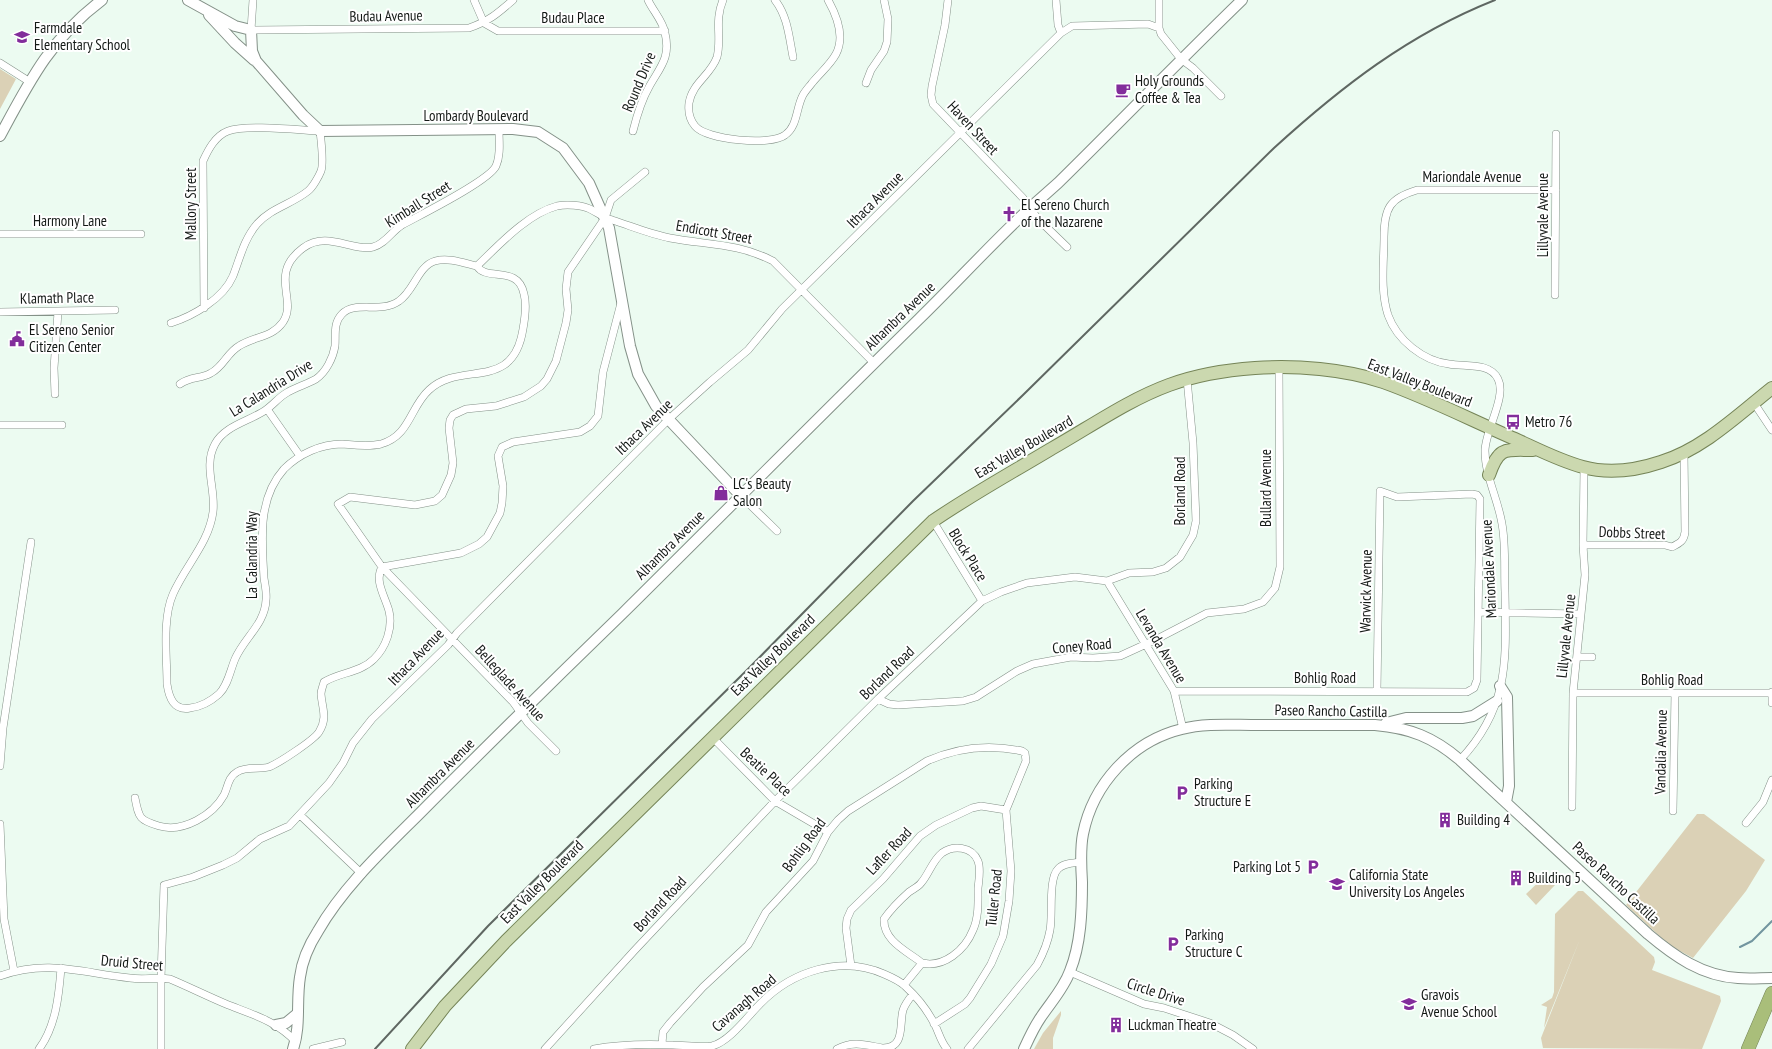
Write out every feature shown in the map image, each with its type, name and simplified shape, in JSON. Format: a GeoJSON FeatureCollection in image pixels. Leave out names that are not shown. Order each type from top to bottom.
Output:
{"type":"FeatureCollection","features":[{"type":"Feature","properties":{"kind":"highway"},"geometry":{"type":"LineString","coordinates":[[1748,1049],[1772,993]]}},
{"type":"Feature","properties":{"kind":"main road","name":"East Valley Boulevard"},"geometry":{"type":"LineString","coordinates":[[412,1049],[445,1006],[506,941],[933,521],[973,495],[1144,396],[1187,379],[1233,370],[1279,367],[1341,372],[1370,378],[1441,405],[1489,428],[1584,468],[1605,470],[1633,469],[1661,462],[1684,453],[1708,439],[1772,388]]}},
{"type":"Feature","properties":{"kind":"main road"},"geometry":{"type":"LineString","coordinates":[[1489,476],[1494,462],[1499,454],[1511,450],[1539,450]]}},
{"type":"Feature","properties":{"kind":"street"},"geometry":{"type":"LineString","coordinates":[[0,136],[30,82],[50,51],[69,28],[102,0]]}},
{"type":"Feature","properties":{"kind":"street"},"geometry":{"type":"LineString","coordinates":[[188,0],[235,26],[251,30]]}},
{"type":"Feature","properties":{"kind":"street"},"geometry":{"type":"LineString","coordinates":[[252,0],[252,51],[256,61]]}},
{"type":"Feature","properties":{"kind":"street"},"geometry":{"type":"LineString","coordinates":[[474,0],[484,23]]}},
{"type":"Feature","properties":{"kind":"street","name":"Budau Avenue"},"geometry":{"type":"LineString","coordinates":[[251,30],[469,28],[484,23],[495,16],[513,0]]}},
{"type":"Feature","properties":{"kind":"street","name":"Round Drive"},"geometry":{"type":"LineString","coordinates":[[633,130],[639,108],[649,87],[660,71],[665,58],[667,44],[665,32],[648,0]]}},
{"type":"Feature","properties":{"kind":"street"},"geometry":{"type":"LineString","coordinates":[[723,0],[719,13],[717,56],[713,66],[698,82],[693,92],[689,103],[690,117],[695,127],[705,134],[721,138],[752,140],[773,140],[784,136],[793,128],[797,108],[802,96],[835,56],[839,47],[840,36],[834,10],[828,0]]}},
{"type":"Feature","properties":{"kind":"street"},"geometry":{"type":"LineString","coordinates":[[775,0],[783,10],[788,27],[793,58]]}},
{"type":"Feature","properties":{"kind":"street"},"geometry":{"type":"LineString","coordinates":[[866,83],[871,70],[884,51],[887,42],[888,20],[884,0]]}},
{"type":"Feature","properties":{"kind":"street","name":"Haven Street"},"geometry":{"type":"LineString","coordinates":[[948,0],[946,25],[931,94],[933,104],[960,134],[1023,198],[1030,208],[1067,248]]}},
{"type":"Feature","properties":{"kind":"street"},"geometry":{"type":"LineString","coordinates":[[1056,0],[1060,33]]}},
{"type":"Feature","properties":{"kind":"street"},"geometry":{"type":"LineString","coordinates":[[1159,0],[1159,28],[1169,46],[1221,96]]}},
{"type":"Feature","properties":{"kind":"street","name":"Alhambra Avenue"},"geometry":{"type":"LineString","coordinates":[[294,1045],[298,1013],[299,979],[304,961],[312,942],[331,910],[362,874],[521,713],[703,534],[740,495],[778,460],[873,362],[919,319],[1242,0]]}},
{"type":"Feature","properties":{"kind":"street"},"geometry":{"type":"LineString","coordinates":[[171,323],[186,318],[204,308],[225,288],[232,278],[242,249],[258,223],[274,209],[309,190],[322,170],[320,131],[302,115],[256,61],[235,43],[203,8]]}},
{"type":"Feature","properties":{"kind":"street","name":"Budau Place"},"geometry":{"type":"LineString","coordinates":[[484,23],[498,32],[665,32]]}},
{"type":"Feature","properties":{"kind":"street","name":"Ithaca Avenue"},"geometry":{"type":"LineString","coordinates":[[161,978],[164,885],[193,877],[223,865],[237,858],[260,839],[289,826],[329,784],[343,763],[353,743],[372,719],[669,420],[748,350],[800,290],[960,134],[1060,33],[1072,26],[1148,24],[1159,28]]}},
{"type":"Feature","properties":{"kind":"street"},"geometry":{"type":"LineString","coordinates":[[0,63],[30,82]]}},
{"type":"Feature","properties":{"kind":"street","name":"Lombardy Boulevard"},"geometry":{"type":"LineString","coordinates":[[320,131],[513,129],[538,132],[563,148],[589,183],[609,228],[630,346],[638,374],[649,395],[669,420],[740,495],[777,531]]}},
{"type":"Feature","properties":{"kind":"street","name":"Mallory Street"},"geometry":{"type":"LineString","coordinates":[[204,308],[204,161],[208,150],[220,136],[235,130],[320,131]]}},
{"type":"Feature","properties":{"kind":"street","name":"Kimball Street"},"geometry":{"type":"LineString","coordinates":[[180,384],[194,377],[208,375],[216,371],[238,346],[250,340],[266,336],[277,330],[284,321],[287,310],[284,281],[287,268],[293,256],[305,246],[318,241],[336,242],[364,248],[375,247],[398,227],[469,188],[496,167],[499,156],[499,130]]}},
{"type":"Feature","properties":{"kind":"street","name":"Lillyvale Avenue"},"geometry":{"type":"LineString","coordinates":[[1555,295],[1556,134]]}},
{"type":"Feature","properties":{"kind":"street"},"geometry":{"type":"LineString","coordinates":[[477,266],[520,226],[558,206],[588,208],[605,218],[611,200],[645,172]]}},
{"type":"Feature","properties":{"kind":"street","name":"Mariondale Avenue"},"geometry":{"type":"LineString","coordinates":[[1460,760],[1481,735],[1490,720],[1504,675],[1505,612],[1502,524],[1497,498],[1489,476],[1485,452],[1489,428],[1500,396],[1501,386],[1498,378],[1493,372],[1482,367],[1447,364],[1430,359],[1418,352],[1396,330],[1388,315],[1384,295],[1384,223],[1390,205],[1402,195],[1417,190],[1556,190]]}},
{"type":"Feature","properties":{"kind":"street","name":"Endicott Street"},"geometry":{"type":"LineString","coordinates":[[605,218],[669,238],[736,247],[756,252],[773,261],[800,290],[873,362]]}},
{"type":"Feature","properties":{"kind":"street","name":"Belleglade Avenue"},"geometry":{"type":"LineString","coordinates":[[556,751],[528,723],[513,702],[382,567],[338,504],[350,497],[415,505],[435,501],[442,494],[451,475],[453,463],[448,428],[454,415],[466,409],[496,406],[524,398],[541,386],[547,379],[556,362],[566,323],[568,310],[566,289],[568,272],[605,218]]}},
{"type":"Feature","properties":{"kind":"street","name":"Harmony Lane"},"geometry":{"type":"LineString","coordinates":[[0,234],[141,234]]}},
{"type":"Feature","properties":{"kind":"street","name":"La Calandria Drive"},"geometry":{"type":"LineString","coordinates":[[174,705],[169,695],[167,684],[168,615],[173,595],[209,529],[213,506],[213,493],[209,471],[210,456],[215,443],[229,429],[266,409],[287,392],[316,378],[326,369],[335,346],[337,322],[342,314],[349,309],[359,307],[377,308],[390,306],[399,302],[409,293],[422,271],[435,261],[451,260],[477,266]]}},
{"type":"Feature","properties":{"kind":"street","name":"La Calandria Way"},"geometry":{"type":"LineString","coordinates":[[174,705],[183,709],[195,708],[209,702],[219,694],[229,677],[235,659],[260,623],[264,612],[266,599],[263,524],[265,506],[272,487],[284,469],[300,456],[325,446],[340,444],[363,446],[382,444],[396,437],[407,425],[420,400],[430,389],[441,382],[454,378],[493,371],[504,365],[515,355],[521,340],[525,315],[525,294],[521,285],[514,278],[502,274],[485,273],[477,266]]}},
{"type":"Feature","properties":{"kind":"street"},"geometry":{"type":"LineString","coordinates":[[135,798],[138,814],[145,822],[162,827],[190,823],[204,818],[213,809],[224,795],[229,780],[236,772],[245,769],[270,766],[307,744],[319,733],[324,721],[324,708],[321,693],[324,682],[333,676],[348,673],[364,666],[374,659],[385,643],[389,629],[389,612],[378,579],[379,572],[382,567],[461,554],[479,544],[492,529],[500,513],[503,486],[498,456],[502,447],[513,442],[580,432],[595,422],[598,416],[603,372],[622,299]]}},
{"type":"Feature","properties":{"kind":"street","name":"Klamath Place"},"geometry":{"type":"LineString","coordinates":[[0,312],[115,310]]}},
{"type":"Feature","properties":{"kind":"street"},"geometry":{"type":"LineString","coordinates":[[55,394],[54,368],[58,312]]}},
{"type":"Feature","properties":{"kind":"street","name":"Bullard Avenue"},"geometry":{"type":"LineString","coordinates":[[1263,602],[1275,588],[1280,567],[1279,367]]}},
{"type":"Feature","properties":{"kind":"street","name":"Borland Road"},"geometry":{"type":"LineString","coordinates":[[546,1049],[634,951],[775,801],[878,699],[982,602],[1001,592],[1027,583],[1075,577],[1107,581],[1128,573],[1153,572],[1166,568],[1180,557],[1193,535],[1196,521],[1193,443],[1187,379]]}},
{"type":"Feature","properties":{"kind":"street"},"geometry":{"type":"LineString","coordinates":[[1754,403],[1772,430]]}},
{"type":"Feature","properties":{"kind":"street"},"geometry":{"type":"LineString","coordinates":[[266,409],[300,456]]}},
{"type":"Feature","properties":{"kind":"street"},"geometry":{"type":"LineString","coordinates":[[0,425],[62,425]]}},
{"type":"Feature","properties":{"kind":"street","name":"Dobbs Street"},"geometry":{"type":"LineString","coordinates":[[1583,545],[1666,545],[1672,547],[1680,543],[1684,538],[1685,532],[1684,453]]}},
{"type":"Feature","properties":{"kind":"street","name":"Lillyvale Avenue"},"geometry":{"type":"LineString","coordinates":[[1572,807],[1573,693],[1578,658],[1584,575],[1584,468]]}},
{"type":"Feature","properties":{"kind":"street","name":"Warwick Avenue"},"geometry":{"type":"LineString","coordinates":[[1377,691],[1380,491],[1397,497],[1477,495]]}},
{"type":"Feature","properties":{"kind":"street","name":"Mariondale Avenue"},"geometry":{"type":"LineString","coordinates":[[1474,688],[1477,680],[1479,612],[1480,499],[1477,495]]}},
{"type":"Feature","properties":{"kind":"street","name":"Block Place"},"geometry":{"type":"LineString","coordinates":[[933,521],[982,602]]}},
{"type":"Feature","properties":{"kind":"street"},"geometry":{"type":"LineString","coordinates":[[0,766],[3,728],[31,542]]}},
{"type":"Feature","properties":{"kind":"street","name":"Levanda Avenue"},"geometry":{"type":"LineString","coordinates":[[1107,581],[1174,691],[1183,729]]}},
{"type":"Feature","properties":{"kind":"street","name":"Coney Road"},"geometry":{"type":"LineString","coordinates":[[878,699],[889,704],[898,705],[963,701],[976,697],[1017,671],[1033,664],[1071,657],[1114,657],[1145,645],[1207,614],[1244,609],[1263,602]]}},
{"type":"Feature","properties":{"kind":"street"},"geometry":{"type":"LineString","coordinates":[[1479,612],[1581,614]]}},
{"type":"Feature","properties":{"kind":"street"},"geometry":{"type":"LineString","coordinates":[[1578,658],[1592,657]]}},
{"type":"Feature","properties":{"kind":"street"},"geometry":{"type":"LineString","coordinates":[[1500,686],[1507,697],[1509,786],[1506,802]]}},
{"type":"Feature","properties":{"kind":"street","name":"Bohlig Road"},"geometry":{"type":"LineString","coordinates":[[1174,691],[1467,692],[1474,688]]}},
{"type":"Feature","properties":{"kind":"street"},"geometry":{"type":"LineString","coordinates":[[1772,692],[1772,703]]}},
{"type":"Feature","properties":{"kind":"street","name":"Bohlig Road"},"geometry":{"type":"LineString","coordinates":[[1573,693],[1772,692]]}},
{"type":"Feature","properties":{"kind":"street","name":"Vandalia Avenue"},"geometry":{"type":"LineString","coordinates":[[1673,811],[1675,693]]}},
{"type":"Feature","properties":{"kind":"street"},"geometry":{"type":"LineString","coordinates":[[1375,725],[1406,718],[1462,718],[1475,715],[1497,700]]}},
{"type":"Feature","properties":{"kind":"street","name":"Paseo Rancho Castilla"},"geometry":{"type":"LineString","coordinates":[[1024,1049],[1034,1028],[1056,997],[1070,972],[1079,936],[1081,911],[1082,840],[1086,822],[1094,801],[1108,778],[1118,766],[1140,748],[1155,740],[1183,729],[1214,726],[1375,725],[1395,727],[1425,736],[1448,750],[1460,760],[1648,934],[1673,954],[1690,965],[1713,973],[1738,978],[1772,978]]}},
{"type":"Feature","properties":{"kind":"street","name":"Beatie Place"},"geometry":{"type":"LineString","coordinates":[[712,737],[775,801],[828,832]]}},
{"type":"Feature","properties":{"kind":"street","name":"Bohlig Road"},"geometry":{"type":"LineString","coordinates":[[662,1044],[663,1032],[670,1023],[703,987],[748,945],[766,912],[813,861],[828,832],[848,811],[937,756],[994,746],[1022,751],[1025,753]]}},
{"type":"Feature","properties":{"kind":"street","name":"Tuller Road"},"geometry":{"type":"LineString","coordinates":[[934,1024],[965,1004],[970,998],[991,964],[1003,936],[1009,901],[1011,871],[1006,810],[1026,762],[1025,753]]}},
{"type":"Feature","properties":{"kind":"street"},"geometry":{"type":"LineString","coordinates":[[1746,823],[1763,802],[1772,780]]}},
{"type":"Feature","properties":{"kind":"street","name":"Lafler Road"},"geometry":{"type":"LineString","coordinates":[[851,966],[846,928],[847,919],[851,910],[920,836],[936,825],[972,808],[981,806],[1006,810]]}},
{"type":"Feature","properties":{"kind":"street"},"geometry":{"type":"LineString","coordinates":[[300,815],[362,874]]}},
{"type":"Feature","properties":{"kind":"street"},"geometry":{"type":"LineString","coordinates":[[0,824],[4,919],[14,971]]}},
{"type":"Feature","properties":{"kind":"street"},"geometry":{"type":"LineString","coordinates":[[904,985],[922,964],[935,964],[948,959],[965,944],[974,930],[978,907],[979,865],[973,853],[966,849],[958,848],[942,853],[920,884],[910,892],[884,919],[885,931],[888,937],[922,964]]}},
{"type":"Feature","properties":{"kind":"street"},"geometry":{"type":"LineString","coordinates":[[968,1049],[1037,965],[1042,956],[1050,929],[1053,882],[1057,869],[1070,863],[1081,862]]}},
{"type":"Feature","properties":{"kind":"street","name":"Cavanagh Road"},"geometry":{"type":"LineString","coordinates":[[594,1049],[662,1044],[714,1048],[739,1027],[761,1003],[788,981],[820,969],[851,966],[875,970],[904,985],[913,994],[934,1024],[942,1043],[947,1049]]}},
{"type":"Feature","properties":{"kind":"street","name":"Druid Street"},"geometry":{"type":"LineString","coordinates":[[0,976],[14,971],[36,967],[61,968],[135,979],[161,978],[181,984],[276,1025],[289,1034],[294,1045]]}},
{"type":"Feature","properties":{"kind":"street"},"geometry":{"type":"LineString","coordinates":[[39,1049],[55,1014],[61,968]]}},
{"type":"Feature","properties":{"kind":"street","name":"Circle Drive"},"geometry":{"type":"LineString","coordinates":[[1070,972],[1144,1004],[1164,1008],[1210,1023],[1233,1035],[1253,1049]]}},
{"type":"Feature","properties":{"kind":"street"},"geometry":{"type":"LineString","coordinates":[[161,978],[161,1049]]}},
{"type":"Feature","properties":{"kind":"street"},"geometry":{"type":"LineString","coordinates":[[837,1049],[856,1043],[885,1048],[893,1046],[899,1040],[901,1034],[903,1010],[907,1001],[913,994]]}},
{"type":"Feature","properties":{"kind":"street"},"geometry":{"type":"LineString","coordinates":[[276,1025],[286,1023],[298,1013]]}},
{"type":"Feature","properties":{"kind":"street"},"geometry":{"type":"LineString","coordinates":[[313,1049],[342,1042]]}},
{"type":"Feature","properties":{"kind":"shaded area"},"geometry":{"type":"Polygon","coordinates":[[[0,69],[16,79],[0,109],[0,69]]]}},
{"type":"Feature","properties":{"kind":"shaded area"},"geometry":{"type":"Polygon","coordinates":[[[1697,814],[1704,814],[1765,860],[1746,891],[1693,958],[1669,945],[1626,905],[1697,814]]]}},
{"type":"Feature","properties":{"kind":"shaded area"},"geometry":{"type":"Polygon","coordinates":[[[1545,876],[1555,885],[1536,905],[1526,894],[1545,876]]]}},
{"type":"Feature","properties":{"kind":"shaded area"},"geometry":{"type":"Polygon","coordinates":[[[1578,891],[1583,891],[1654,957],[1655,962],[1652,970],[1720,996],[1721,1001],[1702,1049],[1543,1048],[1541,1038],[1580,939],[1544,1028],[1547,1007],[1541,1005],[1552,998],[1554,992],[1555,914],[1578,891]]]}},
{"type":"Feature","properties":{"kind":"shaded area"},"geometry":{"type":"Polygon","coordinates":[[[1061,1011],[1053,1038],[1053,1049],[1034,1049],[1043,1033],[1061,1011]]]}},
{"type":"Feature","properties":{"kind":"waterway"},"geometry":{"type":"LineString","coordinates":[[1740,947],[1752,941],[1772,921]]}},
{"type":"Feature","properties":{"kind":"railway"},"geometry":{"type":"LineString","coordinates":[[375,1049],[488,926],[748,669],[913,501],[1274,148],[1325,104],[1377,64],[1434,29],[1495,0]]}},
{"type":"Feature","properties":{"kind":"place","name":"Farmdale Elementary School"},"geometry":{"type":"Point","coordinates":[22,37]}},
{"type":"Feature","properties":{"kind":"place","name":"Holy Grounds Coffee & Tea"},"geometry":{"type":"Point","coordinates":[1123,90]}},
{"type":"Feature","properties":{"kind":"place","name":"El Sereno Church of the Nazarene"},"geometry":{"type":"Point","coordinates":[1009,214]}},
{"type":"Feature","properties":{"kind":"place","name":"El Sereno Senior Citizen Center"},"geometry":{"type":"Point","coordinates":[17,339]}},
{"type":"Feature","properties":{"kind":"place","name":"Metro 76"},"geometry":{"type":"Point","coordinates":[1513,422]}},
{"type":"Feature","properties":{"kind":"place","name":"LC's Beauty Salon"},"geometry":{"type":"Point","coordinates":[721,493]}},
{"type":"Feature","properties":{"kind":"place","name":"Parking Structure E"},"geometry":{"type":"Point","coordinates":[1182,793]}},
{"type":"Feature","properties":{"kind":"place","name":"Building 4"},"geometry":{"type":"Point","coordinates":[1445,820]}},
{"type":"Feature","properties":{"kind":"place","name":"Parking Lot 5"},"geometry":{"type":"Point","coordinates":[1313,867]}},
{"type":"Feature","properties":{"kind":"place","name":"Building 5"},"geometry":{"type":"Point","coordinates":[1516,878]}},
{"type":"Feature","properties":{"kind":"place","name":"California State University Los Angeles"},"geometry":{"type":"Point","coordinates":[1337,884]}},
{"type":"Feature","properties":{"kind":"place","name":"Parking Structure C"},"geometry":{"type":"Point","coordinates":[1173,944]}},
{"type":"Feature","properties":{"kind":"place","name":"Gravois Avenue School"},"geometry":{"type":"Point","coordinates":[1409,1004]}},
{"type":"Feature","properties":{"kind":"place","name":"Luckman Theatre"},"geometry":{"type":"Point","coordinates":[1116,1025]}}]}
